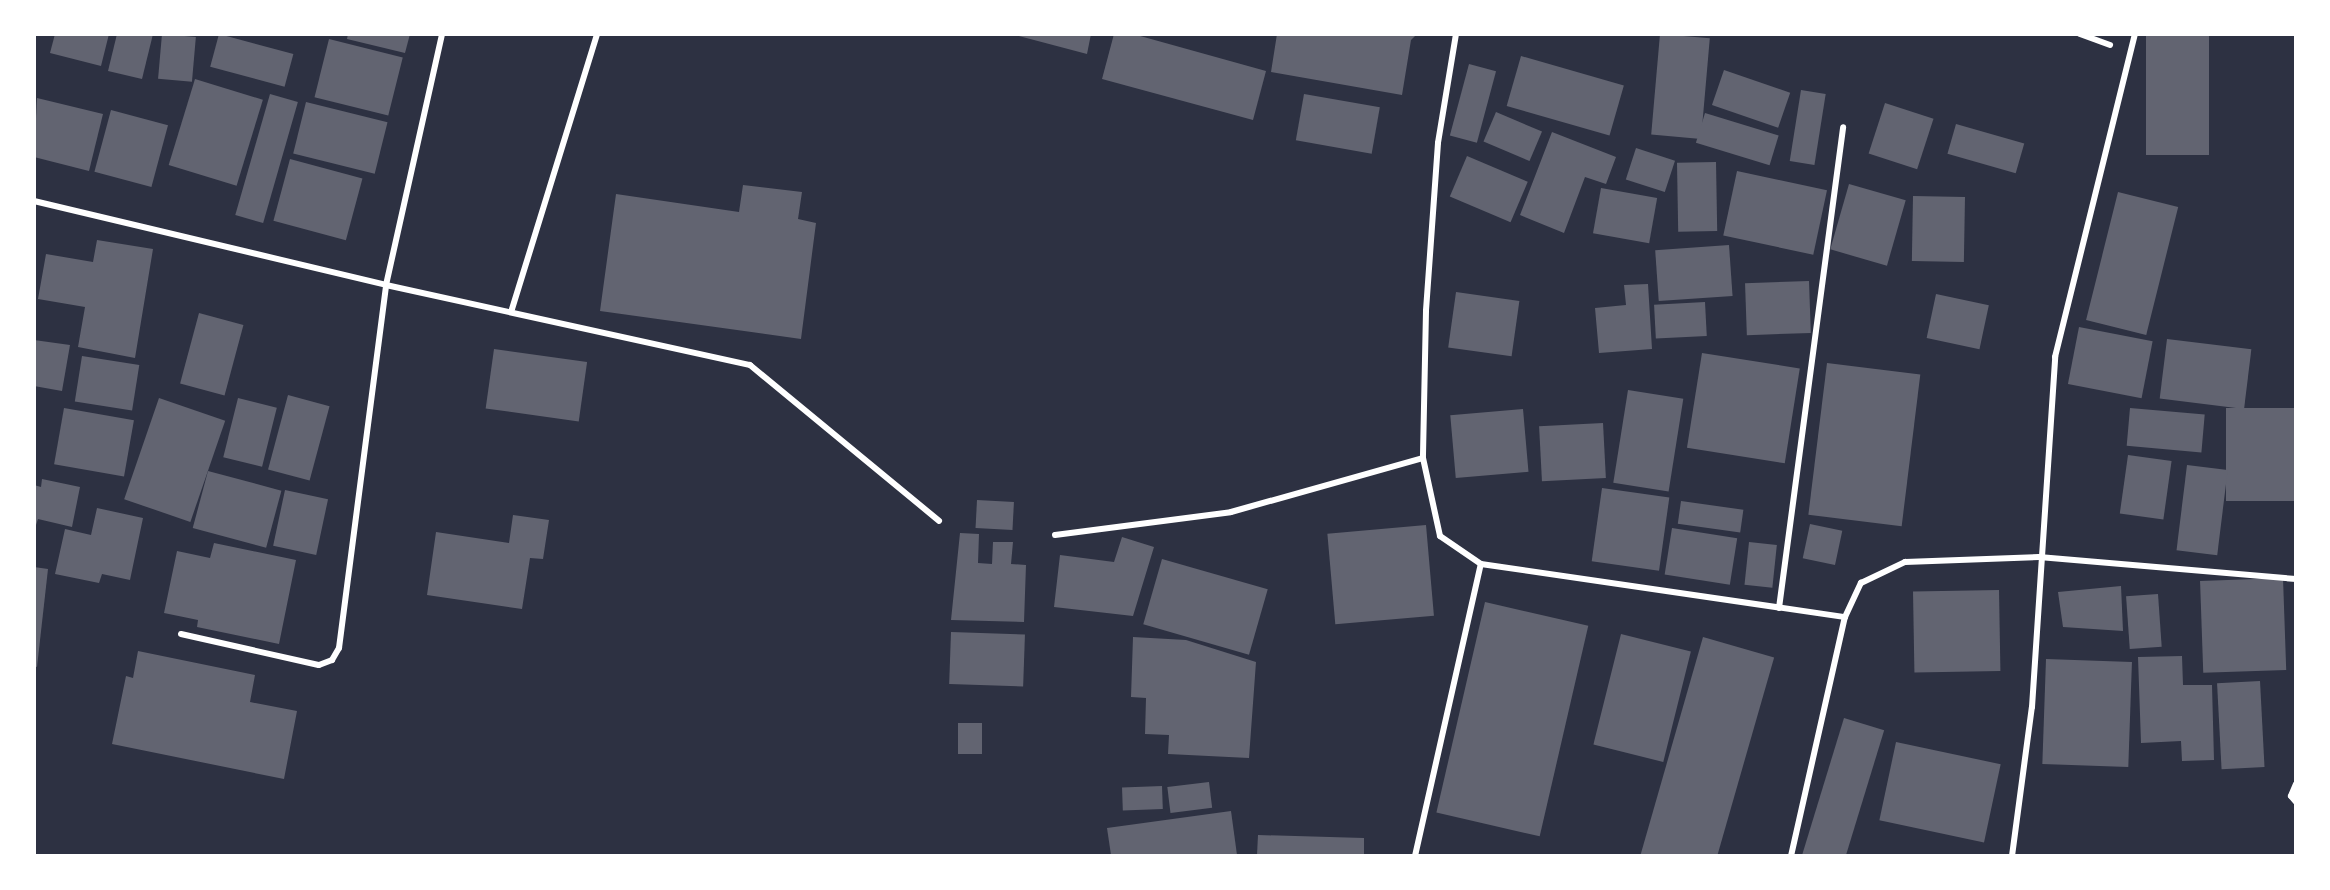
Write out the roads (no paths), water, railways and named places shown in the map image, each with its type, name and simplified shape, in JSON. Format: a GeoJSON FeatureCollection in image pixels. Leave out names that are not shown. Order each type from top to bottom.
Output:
{"type":"FeatureCollection","features":[{"type":"Feature","properties":{"kind":"street"},"geometry":{"type":"LineString","coordinates":[[181,634],[308,664],[319,665],[335,654],[387,285],[442,34]]}},
{"type":"Feature","properties":{"kind":"street"},"geometry":{"type":"LineString","coordinates":[[512,309],[597,34]]}},
{"type":"Feature","properties":{"kind":"street"},"geometry":{"type":"LineString","coordinates":[[1456,34],[1437,166],[1426,311],[1423,458],[1440,536],[1481,564],[1845,617]]}},
{"type":"Feature","properties":{"kind":"street"},"geometry":{"type":"LineString","coordinates":[[2080,34],[2110,45]]}},
{"type":"Feature","properties":{"kind":"street"},"geometry":{"type":"LineString","coordinates":[[2012,855],[2032,707],[2039,557],[2055,357],[2135,34]]}},
{"type":"Feature","properties":{"kind":"street"},"geometry":{"type":"LineString","coordinates":[[1779,608],[1843,127]]}},
{"type":"Feature","properties":{"kind":"street"},"geometry":{"type":"LineString","coordinates":[[34,201],[387,285],[512,309],[750,364],[939,521]]}},
{"type":"Feature","properties":{"kind":"street"},"geometry":{"type":"LineString","coordinates":[[1055,535],[1231,512],[1423,458]]}},
{"type":"Feature","properties":{"kind":"street"},"geometry":{"type":"LineString","coordinates":[[1791,855],[1845,617],[1861,583],[1905,562],[2039,557],[2295,579]]}},
{"type":"Feature","properties":{"kind":"street"},"geometry":{"type":"LineString","coordinates":[[1415,855],[1481,564]]}},
{"type":"Feature","properties":{"kind":"street"},"geometry":{"type":"LineString","coordinates":[[2295,784],[2295,802]]}}]}
